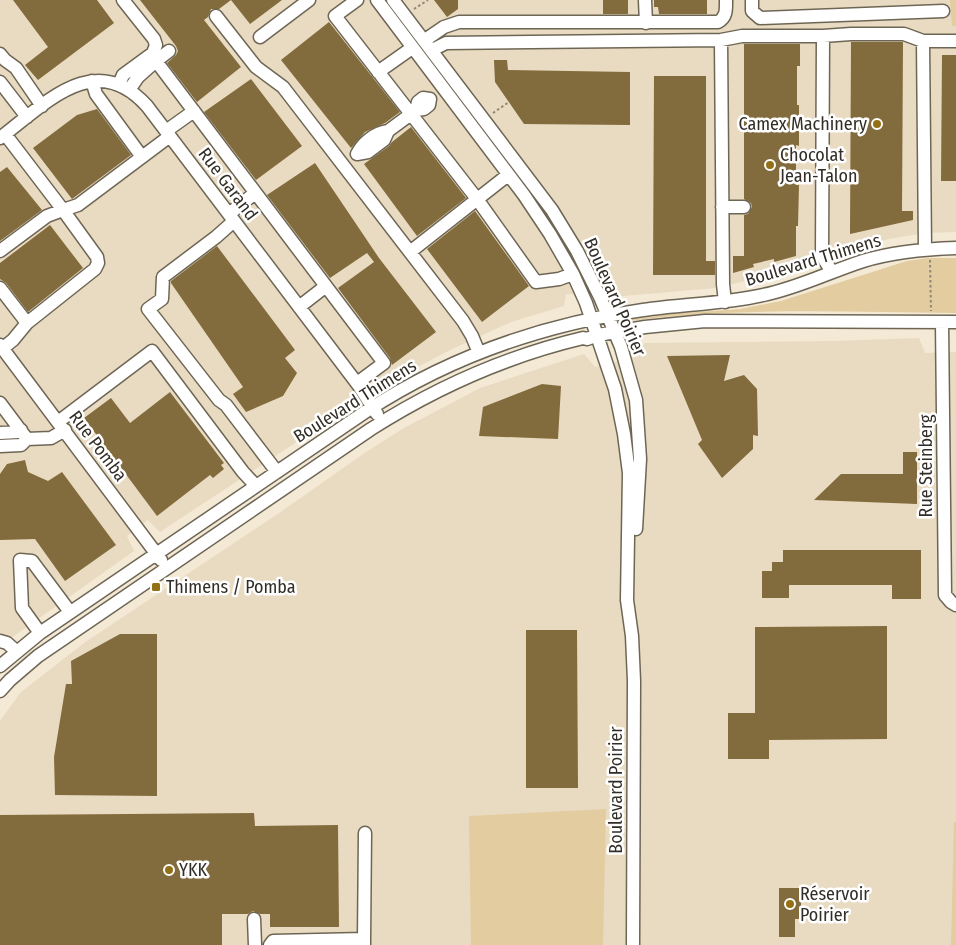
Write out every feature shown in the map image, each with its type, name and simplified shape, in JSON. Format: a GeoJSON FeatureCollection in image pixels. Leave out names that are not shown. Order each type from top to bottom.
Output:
{"type":"FeatureCollection","features":[{"type":"Feature","properties":{"kind":"street"},"geometry":{"type":"LineString","coordinates":[[123,0],[154,39],[156,45],[155,52],[123,75],[124,87]]}},
{"type":"Feature","properties":{"kind":"street"},"geometry":{"type":"LineString","coordinates":[[260,37],[309,0]]}},
{"type":"Feature","properties":{"kind":"street"},"geometry":{"type":"LineString","coordinates":[[357,0],[335,16],[378,72],[413,112],[536,282],[559,279],[573,274]]}},
{"type":"Feature","properties":{"kind":"street","name":"Boulevard Poirier"},"geometry":{"type":"LineString","coordinates":[[377,0],[541,220],[573,274],[598,335],[619,403],[627,455],[629,499],[628,600],[632,636],[634,693],[633,945]]}},
{"type":"Feature","properties":{"kind":"street","name":"Boulevard Poirier"},"geometry":{"type":"LineString","coordinates":[[393,0],[429,45],[552,210],[577,251],[616,332],[634,391],[639,438],[640,472],[635,544],[636,598],[632,636]]}},
{"type":"Feature","properties":{"kind":"street"},"geometry":{"type":"LineString","coordinates":[[646,0],[646,23]]}},
{"type":"Feature","properties":{"kind":"street"},"geometry":{"type":"LineString","coordinates":[[429,45],[444,27],[459,22],[718,22],[724,18],[726,0]]}},
{"type":"Feature","properties":{"kind":"street"},"geometry":{"type":"LineString","coordinates":[[752,0],[752,11],[760,18],[943,11]]}},
{"type":"Feature","properties":{"kind":"street"},"geometry":{"type":"LineString","coordinates":[[216,16],[256,67],[283,87],[463,321],[479,353]]}},
{"type":"Feature","properties":{"kind":"street"},"geometry":{"type":"LineString","coordinates":[[429,45],[446,42],[721,40],[742,36],[851,34],[904,34],[923,41],[956,41]]}},
{"type":"Feature","properties":{"kind":"street"},"geometry":{"type":"LineString","coordinates":[[823,36],[822,256],[832,272]]}},
{"type":"Feature","properties":{"kind":"street"},"geometry":{"type":"LineString","coordinates":[[721,40],[723,284],[725,302]]}},
{"type":"Feature","properties":{"kind":"street"},"geometry":{"type":"LineString","coordinates":[[923,41],[927,253]]}},
{"type":"Feature","properties":{"kind":"street"},"geometry":{"type":"LineString","coordinates":[[378,72],[412,48]]}},
{"type":"Feature","properties":{"kind":"street"},"geometry":{"type":"LineString","coordinates":[[124,87],[170,51]]}},
{"type":"Feature","properties":{"kind":"street"},"geometry":{"type":"LineString","coordinates":[[0,54],[16,68],[42,106]]}},
{"type":"Feature","properties":{"kind":"street"},"geometry":{"type":"LineString","coordinates":[[156,61],[384,363],[357,383]]}},
{"type":"Feature","properties":{"kind":"street"},"geometry":{"type":"LineString","coordinates":[[1,347],[13,340],[27,323],[97,266],[97,257],[2,136],[68,88],[83,82],[92,81],[108,81],[124,87]]}},
{"type":"Feature","properties":{"kind":"street"},"geometry":{"type":"LineString","coordinates":[[92,81],[96,94],[142,157]]}},
{"type":"Feature","properties":{"kind":"street"},"geometry":{"type":"LineString","coordinates":[[0,82],[27,117]]}},
{"type":"Feature","properties":{"kind":"street","name":"Rue Garand"},"geometry":{"type":"LineString","coordinates":[[124,87],[147,106],[357,383],[383,422]]}},
{"type":"Feature","properties":{"kind":"street"},"geometry":{"type":"LineString","coordinates":[[343,164],[357,154],[361,146],[380,132],[388,131],[413,112],[424,109],[429,105],[430,99],[444,89]]}},
{"type":"Feature","properties":{"kind":"street"},"geometry":{"type":"LineString","coordinates":[[0,251],[47,216],[78,205],[142,157],[194,111]]}},
{"type":"Feature","properties":{"kind":"street"},"geometry":{"type":"LineString","coordinates":[[410,252],[508,175]]}},
{"type":"Feature","properties":{"kind":"street"},"geometry":{"type":"LineString","coordinates":[[256,193],[231,217],[216,237],[163,277],[162,299],[148,310],[219,400],[226,404],[277,472]]}},
{"type":"Feature","properties":{"kind":"street"},"geometry":{"type":"LineString","coordinates":[[722,207],[744,207]]}},
{"type":"Feature","properties":{"kind":"street","name":"Boulevard Thimens"},"geometry":{"type":"LineString","coordinates":[[0,666],[16,651],[70,612],[373,407],[423,379],[479,353],[545,330],[592,319],[655,308],[725,302],[774,293],[879,257],[927,253],[956,248]]}},
{"type":"Feature","properties":{"kind":"street"},"geometry":{"type":"LineString","coordinates":[[299,307],[326,286]]}},
{"type":"Feature","properties":{"kind":"street"},"geometry":{"type":"LineString","coordinates":[[0,288],[27,323]]}},
{"type":"Feature","properties":{"kind":"street","name":"Boulevard Thimens"},"geometry":{"type":"LineString","coordinates":[[0,691],[38,656],[383,422],[439,390],[499,364],[555,345],[583,338],[587,339],[598,335],[665,324],[712,321],[937,319],[956,322]]}},
{"type":"Feature","properties":{"kind":"street","name":"Rue Steinberg"},"geometry":{"type":"LineString","coordinates":[[937,319],[945,595],[956,605]]}},
{"type":"Feature","properties":{"kind":"street","name":"Rue Pomba"},"geometry":{"type":"LineString","coordinates":[[1,347],[167,568]]}},
{"type":"Feature","properties":{"kind":"street"},"geometry":{"type":"LineString","coordinates":[[0,433],[18,432],[51,438],[61,426],[152,351],[243,472],[256,486]]}},
{"type":"Feature","properties":{"kind":"street"},"geometry":{"type":"LineString","coordinates":[[0,402],[24,434]]}},
{"type":"Feature","properties":{"kind":"street"},"geometry":{"type":"LineString","coordinates":[[0,446],[21,445],[24,434]]}},
{"type":"Feature","properties":{"kind":"street"},"geometry":{"type":"LineString","coordinates":[[40,633],[22,608],[20,560],[32,562],[70,612]]}},
{"type":"Feature","properties":{"kind":"street"},"geometry":{"type":"LineString","coordinates":[[0,641],[7,643],[16,651]]}},
{"type":"Feature","properties":{"kind":"street"},"geometry":{"type":"LineString","coordinates":[[270,945],[273,941],[364,942],[365,832]]}},
{"type":"Feature","properties":{"kind":"street"},"geometry":{"type":"LineString","coordinates":[[254,919],[255,945]]}},
{"type":"Feature","properties":{"kind":"path"},"geometry":{"type":"LineString","coordinates":[[414,9],[428,0]]}},
{"type":"Feature","properties":{"kind":"path"},"geometry":{"type":"LineString","coordinates":[[493,113],[508,102]]}},
{"type":"Feature","properties":{"kind":"path"},"geometry":{"type":"LineString","coordinates":[[927,253],[937,319]]}},
{"type":"Feature","properties":{"kind":"shaded area"},"geometry":{"type":"Polygon","coordinates":[[[0,0],[956,0],[956,232],[924,233],[889,239],[840,252],[754,282],[745,281],[716,288],[623,296],[566,294],[564,306],[511,322],[452,349],[393,380],[379,385],[373,378],[350,397],[348,408],[160,532],[148,520],[127,536],[134,551],[0,646],[0,0]]]}},
{"type":"Feature","properties":{"kind":"shaded area"},"geometry":{"type":"Polygon","coordinates":[[[950,0],[956,0],[956,26],[952,26],[950,0]]]}},
{"type":"Feature","properties":{"kind":"shaded area"},"geometry":{"type":"Polygon","coordinates":[[[928,258],[956,258],[956,313],[751,312],[628,320],[670,314],[740,309],[781,301],[907,261],[928,258]]]}},
{"type":"Feature","properties":{"kind":"shaded area"},"geometry":{"type":"Polygon","coordinates":[[[919,338],[925,353],[956,352],[956,945],[0,945],[0,721],[21,692],[84,643],[282,511],[366,452],[404,428],[480,388],[584,354],[595,367],[639,356],[644,343],[919,338]]]}},
{"type":"Feature","properties":{"kind":"shaded area"},"geometry":{"type":"Polygon","coordinates":[[[606,809],[603,945],[471,945],[469,816],[606,809]]]}},
{"type":"Feature","properties":{"kind":"shaded area"},"geometry":{"type":"Polygon","coordinates":[[[954,822],[956,822],[956,945],[951,945],[954,822]]]}},
{"type":"Feature","properties":{"kind":"building"},"geometry":{"type":"Polygon","coordinates":[[[13,0],[97,0],[114,23],[38,80],[25,65],[48,47],[13,0]]]}},
{"type":"Feature","properties":{"kind":"building"},"geometry":{"type":"Polygon","coordinates":[[[140,0],[231,0],[219,9],[211,9],[208,17],[204,20],[241,67],[197,102],[167,63],[176,55],[178,51],[176,46],[140,0]]]}},
{"type":"Feature","properties":{"kind":"building"},"geometry":{"type":"Polygon","coordinates":[[[231,0],[282,0],[250,24],[231,0]]]}},
{"type":"Feature","properties":{"kind":"building"},"geometry":{"type":"Polygon","coordinates":[[[434,0],[458,0],[458,9],[447,17],[434,0]]]}},
{"type":"Feature","properties":{"kind":"building"},"geometry":{"type":"Polygon","coordinates":[[[603,0],[628,0],[628,14],[603,14],[603,0]]]}},
{"type":"Feature","properties":{"kind":"building"},"geometry":{"type":"Polygon","coordinates":[[[654,0],[707,0],[707,14],[659,14],[658,7],[654,7],[654,0]]]}},
{"type":"Feature","properties":{"kind":"building"},"geometry":{"type":"Polygon","coordinates":[[[329,22],[400,112],[385,123],[365,132],[351,148],[281,60],[329,22]]]}},
{"type":"Feature","properties":{"kind":"building","name":"Camex Machinery"},"geometry":{"type":"Polygon","coordinates":[[[851,42],[903,42],[902,211],[913,211],[913,220],[850,234],[851,42]]]}},
{"type":"Feature","properties":{"kind":"building","name":"Chocolat Jean-Talon"},"geometry":{"type":"Polygon","coordinates":[[[744,44],[800,44],[800,66],[797,66],[799,146],[796,145],[796,185],[799,185],[798,226],[796,226],[796,256],[774,262],[774,259],[753,264],[754,267],[733,273],[733,256],[744,256],[744,215],[748,214],[752,207],[751,203],[744,199],[744,44]]]}},
{"type":"Feature","properties":{"kind":"building"},"geometry":{"type":"Polygon","coordinates":[[[942,55],[956,55],[956,181],[941,181],[942,55]]]}},
{"type":"Feature","properties":{"kind":"building"},"geometry":{"type":"Polygon","coordinates":[[[494,60],[507,60],[508,70],[630,72],[630,125],[524,124],[495,82],[494,60]]]}},
{"type":"Feature","properties":{"kind":"building"},"geometry":{"type":"Polygon","coordinates":[[[654,76],[706,76],[706,261],[715,261],[715,275],[653,275],[654,76]]]}},
{"type":"Feature","properties":{"kind":"building"},"geometry":{"type":"Polygon","coordinates":[[[251,79],[302,146],[256,180],[204,112],[251,79]]]}},
{"type":"Feature","properties":{"kind":"building"},"geometry":{"type":"Polygon","coordinates":[[[97,109],[131,155],[72,199],[33,148],[77,115],[97,109]]]}},
{"type":"Feature","properties":{"kind":"building"},"geometry":{"type":"Polygon","coordinates":[[[411,127],[466,198],[417,236],[364,164],[411,127]]]}},
{"type":"Feature","properties":{"kind":"building"},"geometry":{"type":"Polygon","coordinates":[[[315,163],[379,258],[436,332],[392,365],[390,358],[338,288],[374,262],[367,253],[330,278],[267,195],[315,163]]]}},
{"type":"Feature","properties":{"kind":"building"},"geometry":{"type":"Polygon","coordinates":[[[7,167],[42,210],[0,241],[0,172],[7,167]]]}},
{"type":"Feature","properties":{"kind":"building"},"geometry":{"type":"Polygon","coordinates":[[[475,211],[529,286],[482,322],[427,249],[475,211]]]}},
{"type":"Feature","properties":{"kind":"building"},"geometry":{"type":"Polygon","coordinates":[[[50,225],[83,268],[28,312],[6,283],[0,279],[0,263],[50,225]]]}},
{"type":"Feature","properties":{"kind":"building"},"geometry":{"type":"Polygon","coordinates":[[[217,246],[295,350],[285,358],[297,373],[283,396],[246,412],[233,394],[243,387],[171,283],[171,281],[217,246]]]}},
{"type":"Feature","properties":{"kind":"building"},"geometry":{"type":"Polygon","coordinates":[[[730,355],[724,381],[744,375],[757,389],[758,436],[753,435],[753,449],[722,478],[698,444],[702,440],[667,356],[730,355]]]}},
{"type":"Feature","properties":{"kind":"building"},"geometry":{"type":"Polygon","coordinates":[[[542,384],[561,386],[558,439],[479,436],[483,407],[542,384]]]}},
{"type":"Feature","properties":{"kind":"building"},"geometry":{"type":"Polygon","coordinates":[[[170,392],[224,463],[221,465],[224,469],[213,478],[210,475],[157,516],[84,418],[111,398],[130,423],[170,392]]]}},
{"type":"Feature","properties":{"kind":"building"},"geometry":{"type":"Polygon","coordinates":[[[903,452],[917,452],[917,504],[814,500],[841,474],[903,474],[903,452]]]}},
{"type":"Feature","properties":{"kind":"building"},"geometry":{"type":"Polygon","coordinates":[[[25,460],[28,472],[48,481],[62,472],[116,545],[65,581],[35,539],[0,540],[0,474],[7,464],[25,460]]]}},
{"type":"Feature","properties":{"kind":"building"},"geometry":{"type":"Polygon","coordinates":[[[783,550],[921,550],[921,599],[892,599],[892,585],[789,585],[789,598],[762,598],[762,571],[772,571],[772,562],[783,562],[783,550]]]}},
{"type":"Feature","properties":{"kind":"building"},"geometry":{"type":"Polygon","coordinates":[[[887,626],[887,739],[769,740],[769,759],[728,759],[728,713],[755,713],[755,627],[887,626]]]}},
{"type":"Feature","properties":{"kind":"building"},"geometry":{"type":"Polygon","coordinates":[[[526,630],[577,630],[578,788],[526,788],[526,630]]]}},
{"type":"Feature","properties":{"kind":"building"},"geometry":{"type":"Polygon","coordinates":[[[120,634],[157,634],[157,796],[55,795],[54,757],[66,684],[72,684],[71,661],[120,634]]]}},
{"type":"Feature","properties":{"kind":"building","name":"YKK"},"geometry":{"type":"Polygon","coordinates":[[[254,813],[255,826],[338,825],[339,927],[270,927],[270,914],[260,914],[253,911],[248,914],[222,914],[222,945],[0,945],[0,815],[254,813]]]}},
{"type":"Feature","properties":{"kind":"building","name":"Réservoir Poirier"},"geometry":{"type":"Polygon","coordinates":[[[779,888],[801,888],[801,919],[795,919],[795,937],[779,937],[779,888]]]}},
{"type":"Feature","properties":{"kind":"place","name":"Camex Machinery"},"geometry":{"type":"Point","coordinates":[877,124]}},
{"type":"Feature","properties":{"kind":"place","name":"Chocolat Jean-Talon"},"geometry":{"type":"Point","coordinates":[770,165]}},
{"type":"Feature","properties":{"kind":"place","name":"Thimens / Pomba"},"geometry":{"type":"Point","coordinates":[156,587]}},
{"type":"Feature","properties":{"kind":"place","name":"YKK"},"geometry":{"type":"Point","coordinates":[169,870]}},
{"type":"Feature","properties":{"kind":"place","name":"Réservoir Poirier"},"geometry":{"type":"Point","coordinates":[790,904]}}]}
